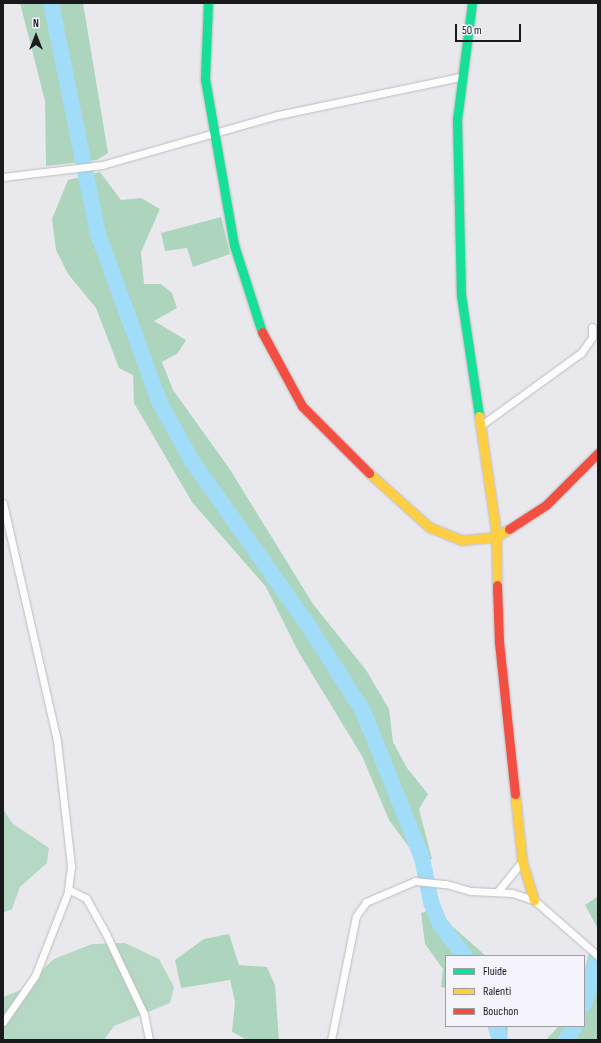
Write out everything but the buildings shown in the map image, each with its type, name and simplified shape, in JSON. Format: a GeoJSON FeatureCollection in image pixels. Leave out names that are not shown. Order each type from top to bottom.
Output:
{"type":"FeatureCollection","features":[{"type":"Feature","properties":{"kind":"street"},"geometry":{"type":"LineString","coordinates":[[208,3],[205,80],[214,136],[246,290],[280,374],[302,406],[336,443],[430,527],[462,540],[496,537],[546,505],[598,453]]}},
{"type":"Feature","properties":{"kind":"street"},"geometry":{"type":"LineString","coordinates":[[472,3],[460,77],[457,120],[461,294],[496,537],[499,642],[522,861],[534,900]]}},
{"type":"Feature","properties":{"kind":"street"},"geometry":{"type":"LineString","coordinates":[[3,177],[102,165],[214,136],[278,115],[460,77]]}},
{"type":"Feature","properties":{"kind":"street"},"geometry":{"type":"LineString","coordinates":[[480,426],[581,352],[592,337],[592,327]]}},
{"type":"Feature","properties":{"kind":"street"},"geometry":{"type":"LineString","coordinates":[[3,503],[57,741],[70,839],[68,889],[35,976],[3,1022]]}},
{"type":"Feature","properties":{"kind":"street"},"geometry":{"type":"LineString","coordinates":[[498,891],[522,861]]}},
{"type":"Feature","properties":{"kind":"street"},"geometry":{"type":"LineString","coordinates":[[331,1040],[356,916],[366,902],[415,881],[446,884],[471,891],[498,891],[534,900],[598,956]]}},
{"type":"Feature","properties":{"kind":"street"},"geometry":{"type":"LineString","coordinates":[[68,889],[86,898],[106,934],[144,1014],[149,1040]]}},
{"type":"Feature","properties":{"kind":"green space"},"geometry":{"type":"Polygon","coordinates":[[[20,3],[83,3],[108,153],[97,160],[46,166],[45,101],[20,3]]]}},
{"type":"Feature","properties":{"kind":"green space"},"geometry":{"type":"Polygon","coordinates":[[[100,172],[121,200],[141,198],[160,209],[141,252],[144,284],[161,284],[172,293],[177,308],[154,321],[186,340],[178,353],[162,362],[173,390],[229,468],[313,604],[366,670],[389,709],[393,742],[407,768],[428,794],[419,809],[432,859],[414,859],[411,850],[389,820],[362,756],[298,651],[266,587],[192,502],[134,403],[133,375],[119,368],[96,308],[68,274],[56,250],[52,219],[68,180],[100,172]]]}},
{"type":"Feature","properties":{"kind":"green space"},"geometry":{"type":"Polygon","coordinates":[[[221,217],[230,254],[193,267],[187,248],[165,251],[161,233],[221,217]]]}},
{"type":"Feature","properties":{"kind":"green space"},"geometry":{"type":"Polygon","coordinates":[[[3,809],[12,823],[49,848],[47,863],[20,887],[12,909],[3,913],[3,809]]]}},
{"type":"Feature","properties":{"kind":"green space"},"geometry":{"type":"Polygon","coordinates":[[[598,896],[598,929],[585,905],[598,896]]]}},
{"type":"Feature","properties":{"kind":"green space"},"geometry":{"type":"Polygon","coordinates":[[[437,907],[452,926],[485,955],[445,955],[445,988],[441,987],[443,969],[425,944],[421,913],[437,907]]]}},
{"type":"Feature","properties":{"kind":"green space"},"geometry":{"type":"Polygon","coordinates":[[[229,934],[239,965],[267,967],[275,985],[279,1040],[247,1040],[232,1032],[235,1002],[230,980],[181,988],[175,960],[204,939],[229,934]]]}},
{"type":"Feature","properties":{"kind":"green space"},"geometry":{"type":"Polygon","coordinates":[[[125,943],[159,959],[174,987],[170,1003],[114,1026],[104,1040],[3,1040],[3,997],[31,986],[35,976],[54,959],[92,944],[125,943]]]}},
{"type":"Feature","properties":{"kind":"green space"},"geometry":{"type":"Polygon","coordinates":[[[591,946],[598,952],[598,1040],[546,1040],[558,1027],[585,1027],[585,968],[591,946]]]}},
{"type":"Feature","properties":{"kind":"green space"},"geometry":{"type":"Polygon","coordinates":[[[487,1027],[508,1027],[507,1040],[493,1040],[487,1027]]]}},
{"type":"Feature","properties":{"kind":"waterway"},"geometry":{"type":"LineString","coordinates":[[51,3],[98,234],[160,403],[192,461],[308,625],[363,711],[422,858],[431,902],[440,924],[464,955]]}},
{"type":"Feature","properties":{"kind":"waterway"},"geometry":{"type":"LineString","coordinates":[[585,1001],[598,956]]}},
{"type":"Feature","properties":{"kind":"waterway"},"geometry":{"type":"LineString","coordinates":[[496,1027],[500,1040]]}},
{"type":"Feature","properties":{"kind":"waterway"},"geometry":{"type":"LineString","coordinates":[[566,1040],[574,1027]]}},
{"type":"Feature","properties":{"kind":"traffic: fast"},"geometry":{"type":"LineString","coordinates":[[208,3],[205,79],[234,245],[262,332]]}},
{"type":"Feature","properties":{"kind":"traffic: fast"},"geometry":{"type":"LineString","coordinates":[[472,3],[457,120],[461,295],[479,416]]}},
{"type":"Feature","properties":{"kind":"traffic: slow"},"geometry":{"type":"LineString","coordinates":[[479,416],[496,531],[497,585]]}},
{"type":"Feature","properties":{"kind":"traffic: slow"},"geometry":{"type":"LineString","coordinates":[[369,473],[429,527],[462,540],[496,537],[509,529]]}},
{"type":"Feature","properties":{"kind":"traffic: slow"},"geometry":{"type":"LineString","coordinates":[[515,794],[522,861],[534,900]]}},
{"type":"Feature","properties":{"kind":"traffic: jam"},"geometry":{"type":"LineString","coordinates":[[262,332],[302,406],[369,473]]}},
{"type":"Feature","properties":{"kind":"traffic: jam"},"geometry":{"type":"LineString","coordinates":[[509,529],[546,505],[598,453]]}},
{"type":"Feature","properties":{"kind":"traffic: jam"},"geometry":{"type":"LineString","coordinates":[[497,585],[499,642],[515,794]]}}]}
